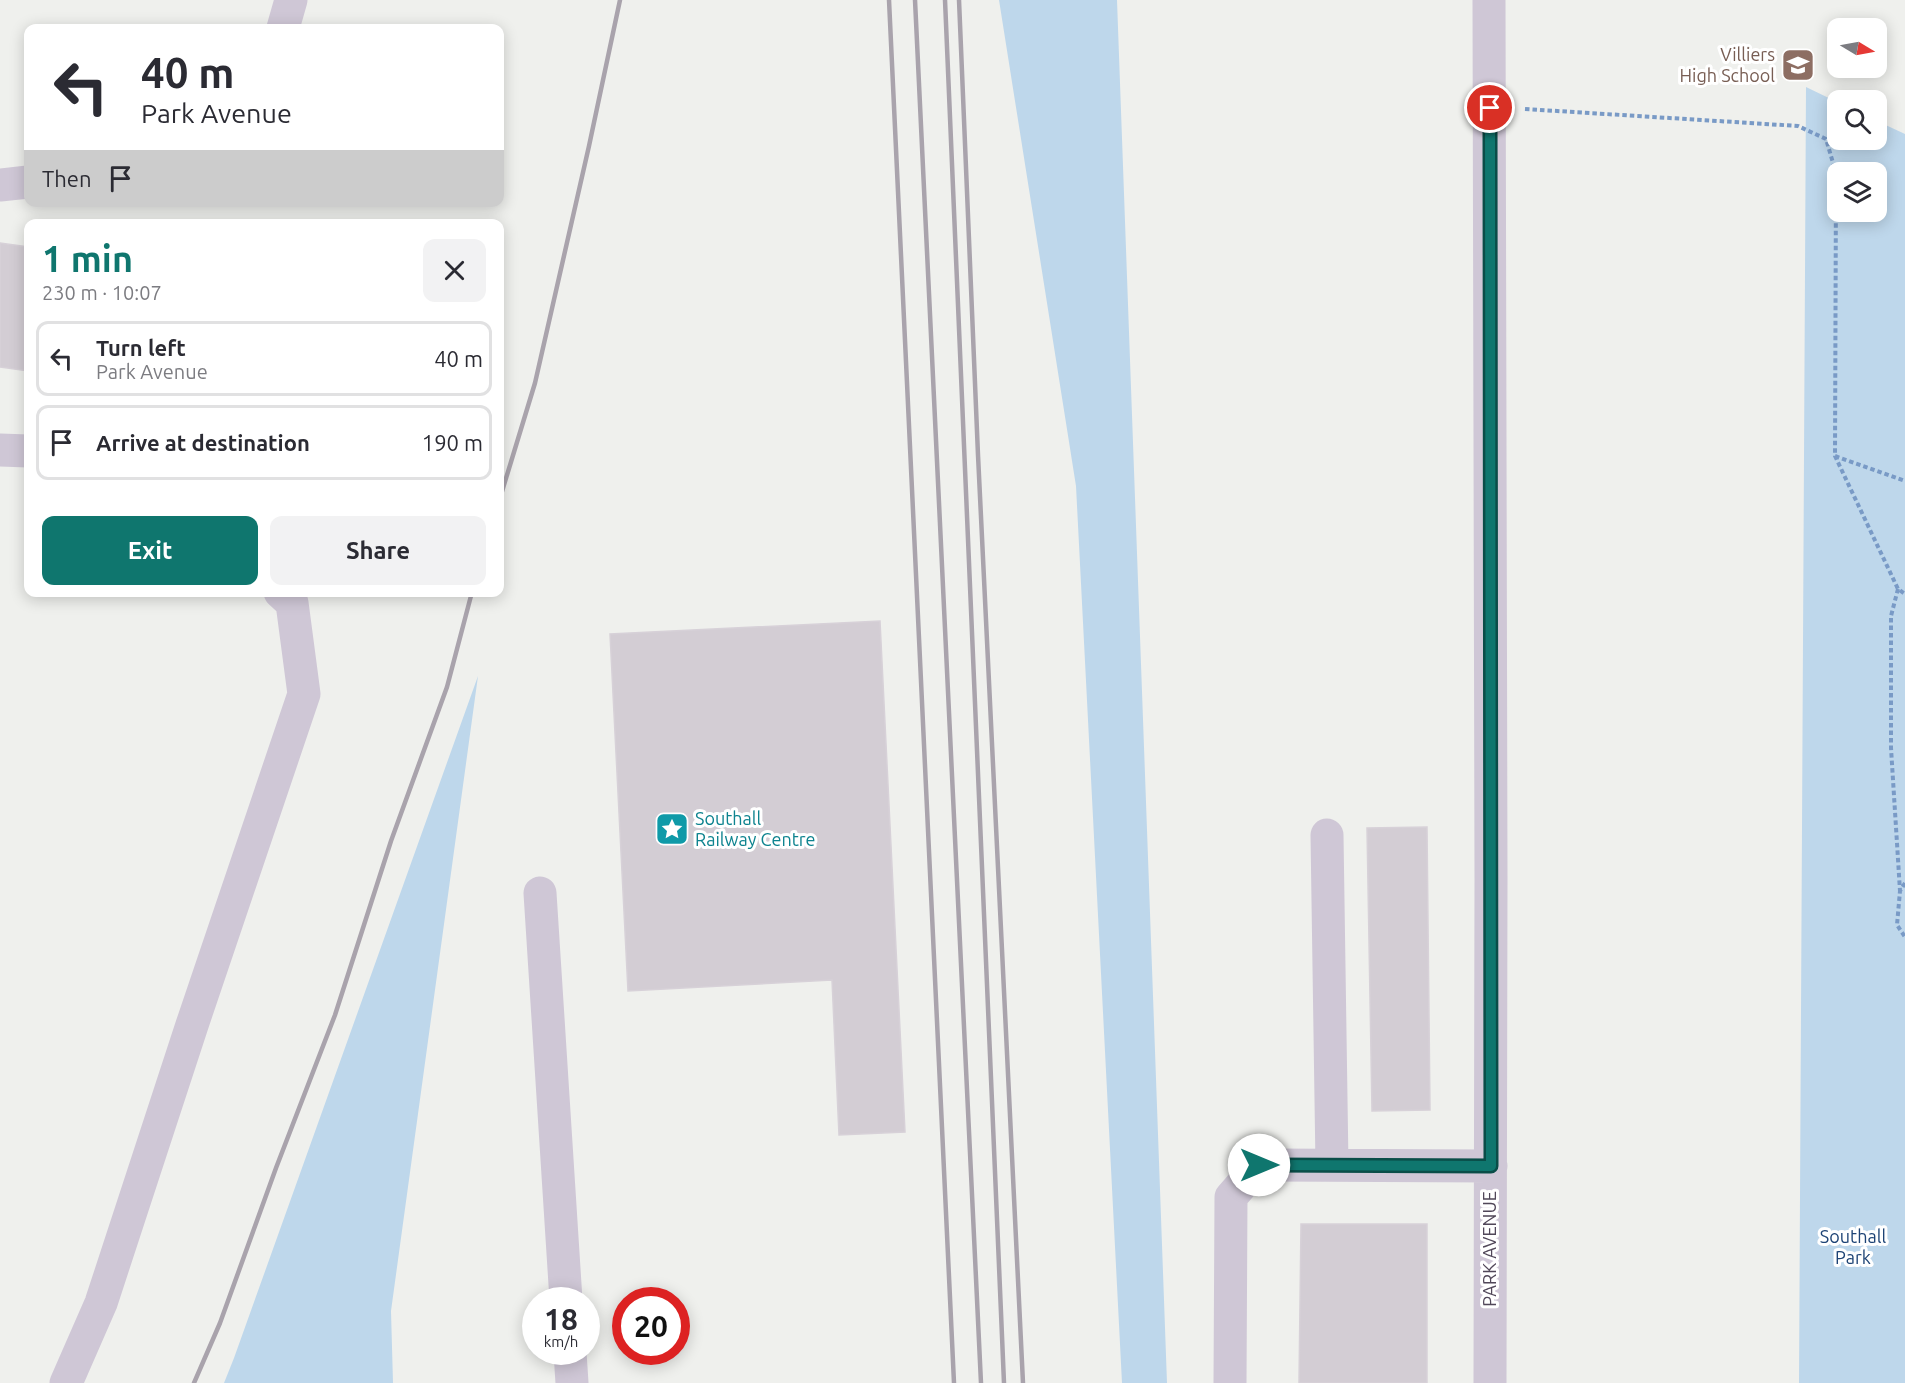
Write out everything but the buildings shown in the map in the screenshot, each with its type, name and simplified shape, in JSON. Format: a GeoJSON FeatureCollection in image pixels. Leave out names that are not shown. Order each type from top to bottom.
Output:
{"type":"FeatureCollection","features":[{"type":"Feature","properties":{"kind":"street"},"geometry":{"type":"LineString","coordinates":[[284,24],[291,0]]}},
{"type":"Feature","properties":{"kind":"street","name":"PARK AVENUE"},"geometry":{"type":"LineString","coordinates":[[1489,0],[1490,1383]]}},
{"type":"Feature","properties":{"kind":"street"},"geometry":{"type":"LineString","coordinates":[[0,185],[24,183]]}},
{"type":"Feature","properties":{"kind":"street"},"geometry":{"type":"LineString","coordinates":[[66,1383],[101,1303],[304,694],[292,603],[285,597]]}},
{"type":"Feature","properties":{"kind":"street"},"geometry":{"type":"LineString","coordinates":[[1327,835],[1332,1165]]}},
{"type":"Feature","properties":{"kind":"street"},"geometry":{"type":"LineString","coordinates":[[540,893],[565,1287]]}},
{"type":"Feature","properties":{"kind":"street"},"geometry":{"type":"LineString","coordinates":[[1230,1383],[1231,1197],[1259,1165],[1491,1166]]}},
{"type":"Feature","properties":{"kind":"street"},"geometry":{"type":"LineString","coordinates":[[571,1365],[572,1383]]}},
{"type":"Feature","properties":{"kind":"path"},"geometry":{"type":"LineString","coordinates":[[1490,108],[1798,126],[1826,140],[1836,173],[1835,456],[1898,589],[1905,594]]}},
{"type":"Feature","properties":{"kind":"path"},"geometry":{"type":"LineString","coordinates":[[1835,456],[1905,481]]}},
{"type":"Feature","properties":{"kind":"path"},"geometry":{"type":"LineString","coordinates":[[1898,589],[1892,616],[1891,748],[1900,891],[1897,925],[1905,937]]}},
{"type":"Feature","properties":{"kind":"path"},"geometry":{"type":"LineString","coordinates":[[1900,891],[1905,883]]}},
{"type":"Feature","properties":{"kind":"green space"},"geometry":{"type":"Polygon","coordinates":[[[999,0],[1117,0],[1167,1383],[1122,1383],[1076,486],[999,0]]]}},
{"type":"Feature","properties":{"kind":"green space","name":"Southall Park"},"geometry":{"type":"Polygon","coordinates":[[[1806,87],[1827,97],[1827,150],[1887,150],[1887,126],[1905,134],[1905,1383],[1799,1383],[1806,87]]]}},
{"type":"Feature","properties":{"kind":"green space"},"geometry":{"type":"Polygon","coordinates":[[[478,676],[391,1311],[393,1383],[224,1383],[234,1358],[478,676]]]}},
{"type":"Feature","properties":{"kind":"railway"},"geometry":{"type":"LineString","coordinates":[[504,485],[535,383],[620,0]]}},
{"type":"Feature","properties":{"kind":"railway"},"geometry":{"type":"LineString","coordinates":[[889,0],[954,1383]]}},
{"type":"Feature","properties":{"kind":"railway"},"geometry":{"type":"LineString","coordinates":[[915,0],[981,1383]]}},
{"type":"Feature","properties":{"kind":"railway"},"geometry":{"type":"LineString","coordinates":[[945,0],[1004,1383]]}},
{"type":"Feature","properties":{"kind":"railway"},"geometry":{"type":"LineString","coordinates":[[959,0],[978,455],[1023,1383]]}},
{"type":"Feature","properties":{"kind":"railway"},"geometry":{"type":"LineString","coordinates":[[194,1383],[220,1323],[335,1015],[391,841],[447,687],[471,597]]}},
{"type":"Feature","properties":{"kind":"place","name":"Villiers High School"},"geometry":{"type":"Point","coordinates":[1798,65]}},
{"type":"Feature","properties":{"kind":"place","name":"Southall Railway Centre"},"geometry":{"type":"Point","coordinates":[672,829]}},
{"type":"Feature","properties":{"kind":"route"},"geometry":{"type":"LineString","coordinates":[[1259,1165],[1491,1166],[1490,108]]}}]}
